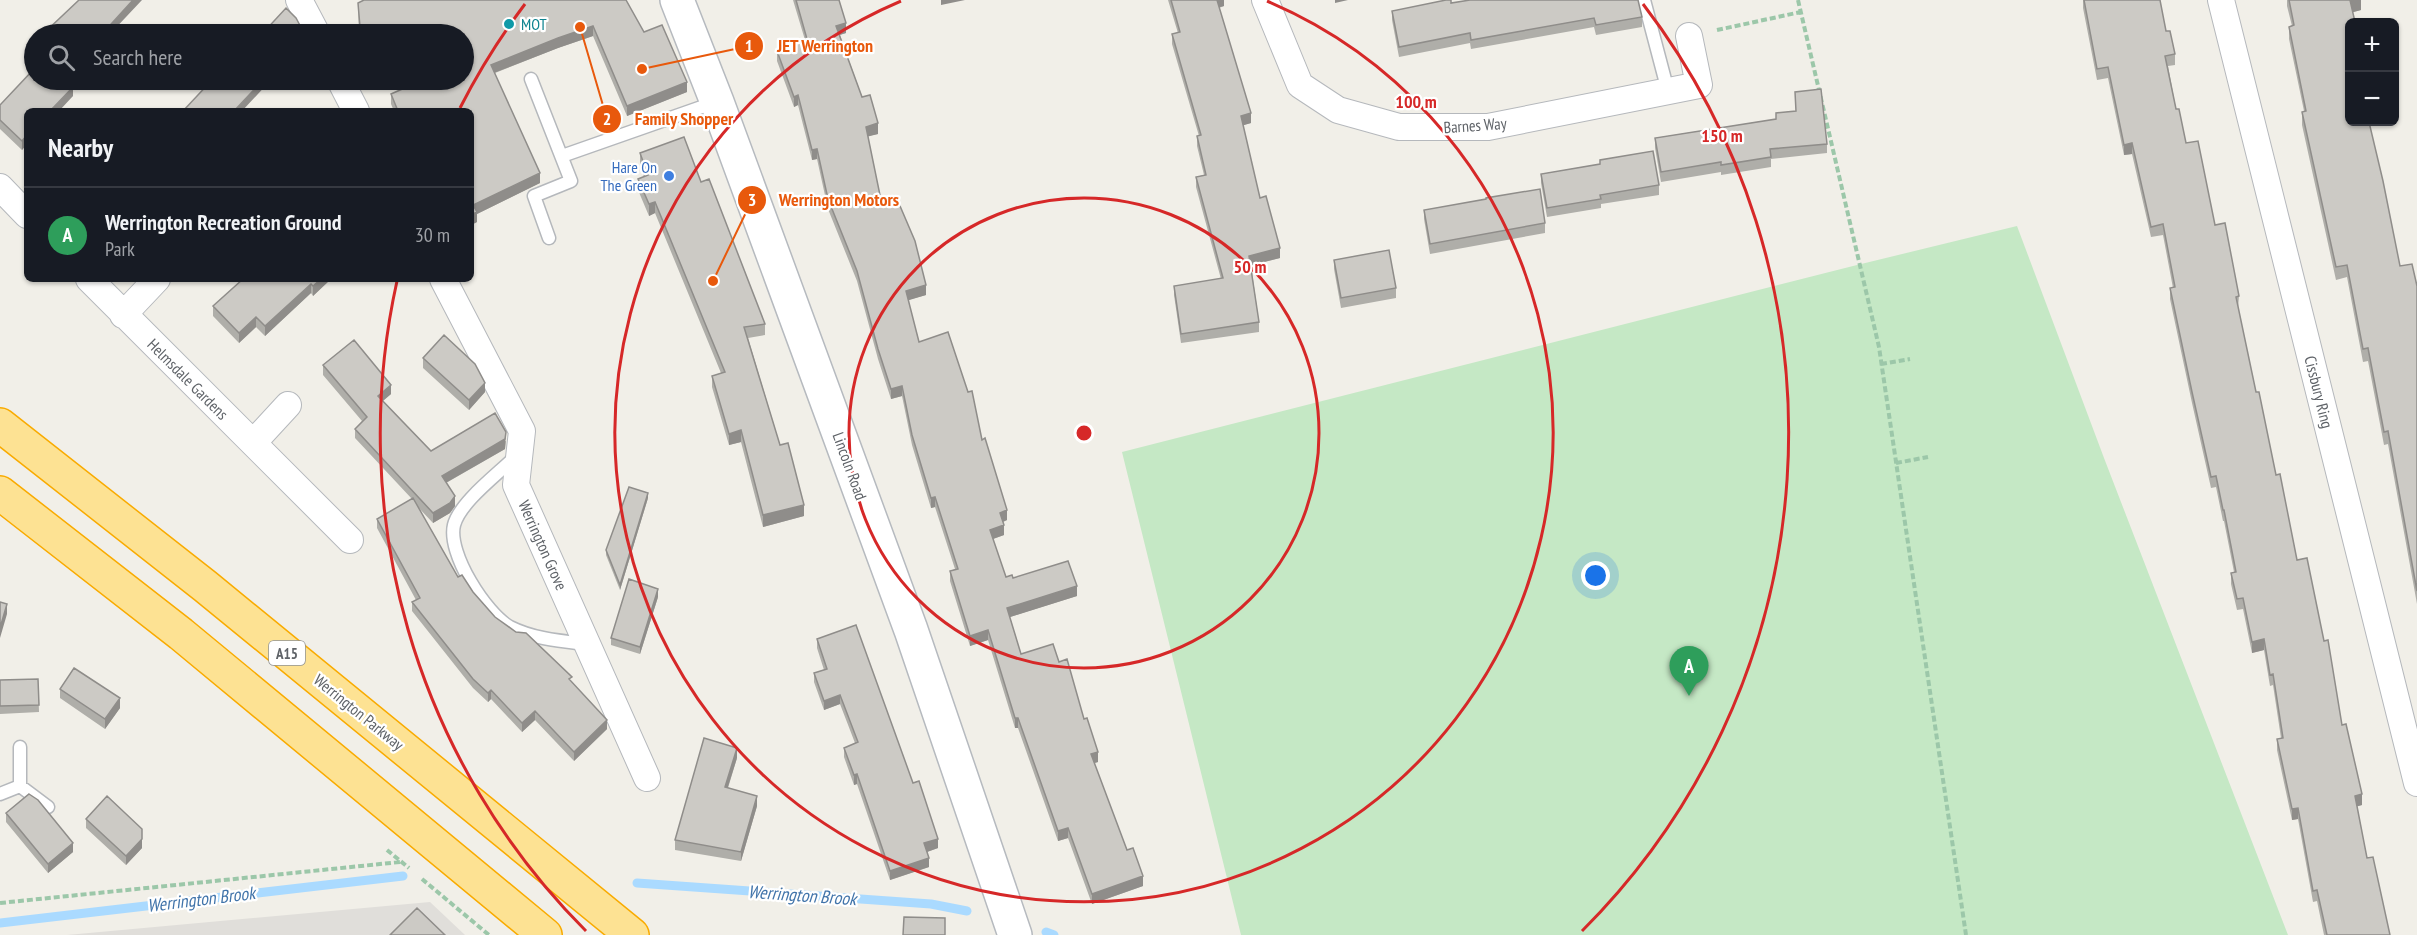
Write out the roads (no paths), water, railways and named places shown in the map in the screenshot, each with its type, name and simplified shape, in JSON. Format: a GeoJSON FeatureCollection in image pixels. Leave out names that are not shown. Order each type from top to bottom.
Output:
{"type":"FeatureCollection","features":[{"type":"Feature","properties":{"kind":"highway","name":"Werrington Parkway"},"geometry":{"type":"LineString","coordinates":[[0,425],[205,586],[632,935]]}},
{"type":"Feature","properties":{"kind":"highway"},"geometry":{"type":"LineString","coordinates":[[0,493],[181,634],[546,935]]}},
{"type":"Feature","properties":{"kind":"street"},"geometry":{"type":"LineString","coordinates":[[299,0],[311,24]]}},
{"type":"Feature","properties":{"kind":"street","name":"Lincoln Road"},"geometry":{"type":"LineString","coordinates":[[677,0],[717,102],[911,630],[1015,935]]}},
{"type":"Feature","properties":{"kind":"street","name":"Barnes Way"},"geometry":{"type":"LineString","coordinates":[[1264,0],[1300,86],[1338,110],[1399,127],[1488,127],[1699,85],[1689,36]]}},
{"type":"Feature","properties":{"kind":"street","name":"Cissbury Ring"},"geometry":{"type":"LineString","coordinates":[[2221,0],[2417,783]]}},
{"type":"Feature","properties":{"kind":"street"},"geometry":{"type":"LineString","coordinates":[[345,90],[354,108]]}},
{"type":"Feature","properties":{"kind":"street"},"geometry":{"type":"LineString","coordinates":[[0,187],[24,212]]}},
{"type":"Feature","properties":{"kind":"street","name":"Helmsdale Gardens"},"geometry":{"type":"LineString","coordinates":[[92,282],[350,540]]}},
{"type":"Feature","properties":{"kind":"street"},"geometry":{"type":"LineString","coordinates":[[123,315],[154,282]]}},
{"type":"Feature","properties":{"kind":"street","name":"Werrington Grove"},"geometry":{"type":"LineString","coordinates":[[445,282],[522,431],[516,485],[647,778]]}},
{"type":"Feature","properties":{"kind":"street"},"geometry":{"type":"LineString","coordinates":[[253,443],[288,405]]}},
{"type":"Feature","properties":{"kind":"lane"},"geometry":{"type":"LineString","coordinates":[[1644,0],[1668,91]]}},
{"type":"Feature","properties":{"kind":"lane"},"geometry":{"type":"LineString","coordinates":[[531,79],[571,180],[534,196],[549,238]]}},
{"type":"Feature","properties":{"kind":"lane"},"geometry":{"type":"LineString","coordinates":[[562,156],[717,102]]}},
{"type":"Feature","properties":{"kind":"lane"},"geometry":{"type":"LineString","coordinates":[[519,453],[463,508],[454,526],[454,547],[464,571],[488,607],[508,626],[537,638],[587,644]]}},
{"type":"Feature","properties":{"kind":"lane"},"geometry":{"type":"LineString","coordinates":[[20,747],[20,786]]}},
{"type":"Feature","properties":{"kind":"lane"},"geometry":{"type":"LineString","coordinates":[[0,794],[20,786]]}},
{"type":"Feature","properties":{"kind":"lane"},"geometry":{"type":"LineString","coordinates":[[20,786],[48,807]]}},
{"type":"Feature","properties":{"kind":"waterway","name":"Werrington Brook"},"geometry":{"type":"LineString","coordinates":[[0,923],[403,876]]}},
{"type":"Feature","properties":{"kind":"waterway","name":"Werrington Brook"},"geometry":{"type":"LineString","coordinates":[[637,883],[931,904],[967,911]]}},
{"type":"Feature","properties":{"kind":"waterway","name":"Werrington Brook"},"geometry":{"type":"LineString","coordinates":[[1046,932],[1054,935]]}},
{"type":"Feature","properties":{"kind":"place","name":"MOT"},"geometry":{"type":"Point","coordinates":[509,24]}},
{"type":"Feature","properties":{"kind":"place","name":"Family Shopper"},"geometry":{"type":"Point","coordinates":[580,27]}},
{"type":"Feature","properties":{"kind":"place","name":"JET Werrington"},"geometry":{"type":"Point","coordinates":[642,69]}},
{"type":"Feature","properties":{"kind":"place","name":"Hare On The Green"},"geometry":{"type":"Point","coordinates":[669,176]}},
{"type":"Feature","properties":{"kind":"place","name":"Werrington Motors"},"geometry":{"type":"Point","coordinates":[713,281]}},
{"type":"Feature","properties":{"kind":"place","name":"Werrington Recreation Ground"},"geometry":{"type":"Point","coordinates":[1689,696]}}]}
